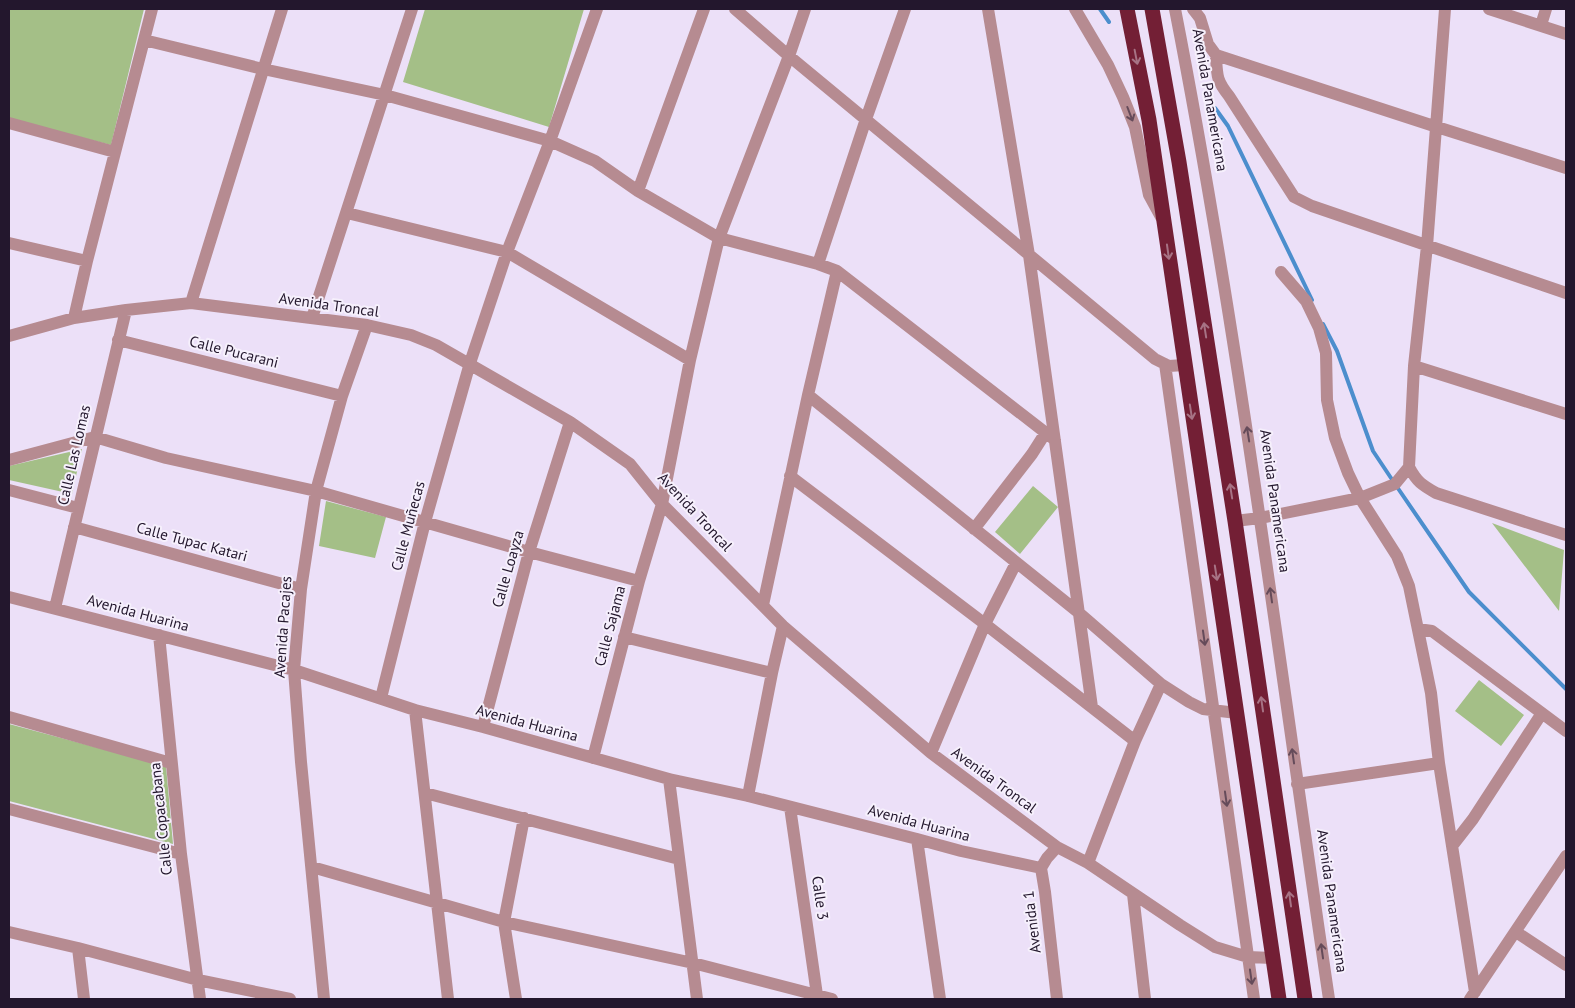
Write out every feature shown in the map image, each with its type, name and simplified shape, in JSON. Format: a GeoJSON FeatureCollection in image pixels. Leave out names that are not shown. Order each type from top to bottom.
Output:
{"type":"FeatureCollection","features":[{"type":"Feature","properties":{"kind":"highway"},"geometry":{"type":"LineString","coordinates":[[1127,9],[1149,120],[1279,999]]}},
{"type":"Feature","properties":{"kind":"highway"},"geometry":{"type":"LineString","coordinates":[[1152,9],[1179,162],[1236,520],[1305,999]]}},
{"type":"Feature","properties":{"kind":"street"},"geometry":{"type":"LineString","coordinates":[[74,318],[152,9]]}},
{"type":"Feature","properties":{"kind":"street"},"geometry":{"type":"LineString","coordinates":[[191,303],[282,9]]}},
{"type":"Feature","properties":{"kind":"street"},"geometry":{"type":"LineString","coordinates":[[312,318],[412,9]]}},
{"type":"Feature","properties":{"kind":"street","name":"Calle Muñecas"},"geometry":{"type":"LineString","coordinates":[[381,698],[425,522],[470,363],[507,252],[550,141],[597,9]]}},
{"type":"Feature","properties":{"kind":"street"},"geometry":{"type":"LineString","coordinates":[[638,191],[704,9]]}},
{"type":"Feature","properties":{"kind":"street"},"geometry":{"type":"LineString","coordinates":[[735,9],[789,56],[1156,359],[1169,366],[1184,364]]}},
{"type":"Feature","properties":{"kind":"street","name":"Calle Sajama"},"geometry":{"type":"LineString","coordinates":[[593,758],[624,636],[662,504],[690,360],[719,238],[789,56],[805,9]]}},
{"type":"Feature","properties":{"kind":"street"},"geometry":{"type":"LineString","coordinates":[[818,264],[905,9]]}},
{"type":"Feature","properties":{"kind":"street"},"geometry":{"type":"LineString","coordinates":[[988,9],[1029,254],[1050,436],[1092,707]]}},
{"type":"Feature","properties":{"kind":"street"},"geometry":{"type":"LineString","coordinates":[[1075,9],[1108,65],[1123,97],[1135,127],[1150,196],[1163,220]]}},
{"type":"Feature","properties":{"kind":"street","name":"Avenida Panamericana"},"geometry":{"type":"LineString","coordinates":[[1175,9],[1198,125],[1230,317],[1329,999]]}},
{"type":"Feature","properties":{"kind":"street"},"geometry":{"type":"LineString","coordinates":[[1193,9],[1200,18],[1208,44],[1216,55],[1219,83],[1294,197],[1312,206],[1566,293]]}},
{"type":"Feature","properties":{"kind":"street"},"geometry":{"type":"LineString","coordinates":[[1445,9],[1427,246],[1414,366],[1409,467],[1422,485],[1436,493],[1566,535]]}},
{"type":"Feature","properties":{"kind":"street"},"geometry":{"type":"LineString","coordinates":[[1489,9],[1566,34]]}},
{"type":"Feature","properties":{"kind":"street"},"geometry":{"type":"LineString","coordinates":[[1541,25],[1546,9]]}},
{"type":"Feature","properties":{"kind":"street"},"geometry":{"type":"LineString","coordinates":[[144,40],[263,69],[385,95],[550,141],[595,161],[638,191],[719,238],[818,264],[837,271],[1050,436]]}},
{"type":"Feature","properties":{"kind":"street"},"geometry":{"type":"LineString","coordinates":[[1216,55],[1566,168]]}},
{"type":"Feature","properties":{"kind":"street"},"geometry":{"type":"LineString","coordinates":[[9,123],[115,152]]}},
{"type":"Feature","properties":{"kind":"street"},"geometry":{"type":"LineString","coordinates":[[347,213],[507,252],[690,360]]}},
{"type":"Feature","properties":{"kind":"street"},"geometry":{"type":"LineString","coordinates":[[9,242],[87,261]]}},
{"type":"Feature","properties":{"kind":"street"},"geometry":{"type":"LineString","coordinates":[[763,605],[790,476],[837,271]]}},
{"type":"Feature","properties":{"kind":"street"},"geometry":{"type":"LineString","coordinates":[[1280,272],[1306,301],[1319,328],[1326,353],[1328,400],[1334,438],[1360,498],[1397,556],[1409,586],[1431,693],[1472,996]]}},
{"type":"Feature","properties":{"kind":"street","name":"Avenida Troncal"},"geometry":{"type":"LineString","coordinates":[[9,336],[74,318],[191,303],[367,324],[411,335],[436,345],[570,422],[630,464],[662,504],[783,626],[931,753],[1057,847],[1088,863],[1215,947],[1248,957],[1273,958]]}},
{"type":"Feature","properties":{"kind":"street","name":"Calle Las Lomas"},"geometry":{"type":"LineString","coordinates":[[55,608],[126,310]]}},
{"type":"Feature","properties":{"kind":"street","name":"Avenida Pacajes"},"geometry":{"type":"LineString","coordinates":[[324,999],[294,670],[301,589],[316,491],[342,396],[367,324]]}},
{"type":"Feature","properties":{"kind":"street","name":"Calle Pucarani"},"geometry":{"type":"LineString","coordinates":[[118,340],[342,396]]}},
{"type":"Feature","properties":{"kind":"street"},"geometry":{"type":"LineString","coordinates":[[1165,364],[1254,999]]}},
{"type":"Feature","properties":{"kind":"street"},"geometry":{"type":"LineString","coordinates":[[1414,366],[1566,414]]}},
{"type":"Feature","properties":{"kind":"street"},"geometry":{"type":"LineString","coordinates":[[808,395],[1078,612],[1161,684],[1189,702],[1203,708],[1237,713]]}},
{"type":"Feature","properties":{"kind":"street","name":"Calle Loayza"},"geometry":{"type":"LineString","coordinates":[[483,727],[529,552],[570,422]]}},
{"type":"Feature","properties":{"kind":"street"},"geometry":{"type":"LineString","coordinates":[[974,529],[1032,454],[1050,436]]}},
{"type":"Feature","properties":{"kind":"street"},"geometry":{"type":"LineString","coordinates":[[9,460],[95,437],[166,458],[316,491],[529,552],[639,581]]}},
{"type":"Feature","properties":{"kind":"street"},"geometry":{"type":"LineString","coordinates":[[1236,520],[1260,518],[1360,498],[1395,484],[1409,467]]}},
{"type":"Feature","properties":{"kind":"street"},"geometry":{"type":"LineString","coordinates":[[790,476],[1135,741]]}},
{"type":"Feature","properties":{"kind":"street"},"geometry":{"type":"LineString","coordinates":[[9,490],[78,508]]}},
{"type":"Feature","properties":{"kind":"street","name":"Calle Tupac Katari"},"geometry":{"type":"LineString","coordinates":[[74,527],[301,589]]}},
{"type":"Feature","properties":{"kind":"street"},"geometry":{"type":"LineString","coordinates":[[931,753],[985,624],[1016,563]]}},
{"type":"Feature","properties":{"kind":"street","name":"Avenida Huarina"},"geometry":{"type":"LineString","coordinates":[[9,597],[294,670],[415,710],[669,779],[748,796],[961,851],[1041,868]]}},
{"type":"Feature","properties":{"kind":"street"},"geometry":{"type":"LineString","coordinates":[[748,796],[783,626]]}},
{"type":"Feature","properties":{"kind":"street"},"geometry":{"type":"LineString","coordinates":[[1418,629],[1432,631],[1566,731]]}},
{"type":"Feature","properties":{"kind":"street","name":"Calle Copacabana"},"geometry":{"type":"LineString","coordinates":[[159,635],[181,854],[200,999]]}},
{"type":"Feature","properties":{"kind":"street"},"geometry":{"type":"LineString","coordinates":[[624,636],[772,673]]}},
{"type":"Feature","properties":{"kind":"street"},"geometry":{"type":"LineString","coordinates":[[1088,863],[1135,741],[1161,684]]}},
{"type":"Feature","properties":{"kind":"street"},"geometry":{"type":"LineString","coordinates":[[415,710],[448,999]]}},
{"type":"Feature","properties":{"kind":"street"},"geometry":{"type":"LineString","coordinates":[[1452,846],[1474,819],[1542,713]]}},
{"type":"Feature","properties":{"kind":"street"},"geometry":{"type":"LineString","coordinates":[[9,717],[171,763]]}},
{"type":"Feature","properties":{"kind":"street"},"geometry":{"type":"LineString","coordinates":[[1297,784],[1439,763]]}},
{"type":"Feature","properties":{"kind":"street"},"geometry":{"type":"LineString","coordinates":[[669,779],[697,999]]}},
{"type":"Feature","properties":{"kind":"street"},"geometry":{"type":"LineString","coordinates":[[425,793],[679,859]]}},
{"type":"Feature","properties":{"kind":"street","name":"Calle 3"},"geometry":{"type":"LineString","coordinates":[[790,807],[817,995]]}},
{"type":"Feature","properties":{"kind":"street"},"geometry":{"type":"LineString","coordinates":[[9,809],[181,854]]}},
{"type":"Feature","properties":{"kind":"street"},"geometry":{"type":"LineString","coordinates":[[516,999],[504,922],[524,818]]}},
{"type":"Feature","properties":{"kind":"street"},"geometry":{"type":"LineString","coordinates":[[917,839],[940,999]]}},
{"type":"Feature","properties":{"kind":"street","name":"Avenida 1"},"geometry":{"type":"LineString","coordinates":[[1057,847],[1041,868],[1057,999]]}},
{"type":"Feature","properties":{"kind":"street"},"geometry":{"type":"LineString","coordinates":[[1472,996],[1566,856]]}},
{"type":"Feature","properties":{"kind":"street"},"geometry":{"type":"LineString","coordinates":[[312,867],[504,922],[692,963],[832,999]]}},
{"type":"Feature","properties":{"kind":"street"},"geometry":{"type":"LineString","coordinates":[[1133,894],[1145,999]]}},
{"type":"Feature","properties":{"kind":"street"},"geometry":{"type":"LineString","coordinates":[[9,932],[198,980],[290,999]]}},
{"type":"Feature","properties":{"kind":"street"},"geometry":{"type":"LineString","coordinates":[[1516,932],[1566,965]]}},
{"type":"Feature","properties":{"kind":"street"},"geometry":{"type":"LineString","coordinates":[[78,948],[84,999]]}},
{"type":"Feature","properties":{"kind":"green space"},"geometry":{"type":"Polygon","coordinates":[[[9,9],[144,9],[111,145],[9,119],[9,9]]]}},
{"type":"Feature","properties":{"kind":"green space"},"geometry":{"type":"Polygon","coordinates":[[[425,9],[584,9],[549,127],[403,82],[425,9]]]}},
{"type":"Feature","properties":{"kind":"green space"},"geometry":{"type":"Polygon","coordinates":[[[82,449],[72,494],[9,480],[9,466],[82,449]]]}},
{"type":"Feature","properties":{"kind":"green space"},"geometry":{"type":"Polygon","coordinates":[[[1033,486],[1058,507],[1020,554],[995,532],[1033,486]]]}},
{"type":"Feature","properties":{"kind":"green space"},"geometry":{"type":"Polygon","coordinates":[[[326,501],[386,517],[375,558],[319,546],[326,501]]]}},
{"type":"Feature","properties":{"kind":"green space"},"geometry":{"type":"Polygon","coordinates":[[[1492,523],[1564,550],[1559,611],[1492,523]]]}},
{"type":"Feature","properties":{"kind":"green space"},"geometry":{"type":"Polygon","coordinates":[[[1479,680],[1524,715],[1501,746],[1455,711],[1479,680]]]}},
{"type":"Feature","properties":{"kind":"green space"},"geometry":{"type":"Polygon","coordinates":[[[9,724],[166,766],[173,844],[9,801],[9,724]]]}},
{"type":"Feature","properties":{"kind":"waterway"},"geometry":{"type":"LineString","coordinates":[[1100,9],[1109,22]]}},
{"type":"Feature","properties":{"kind":"waterway"},"geometry":{"type":"LineString","coordinates":[[1215,108],[1228,126],[1312,300]]}},
{"type":"Feature","properties":{"kind":"waterway"},"geometry":{"type":"LineString","coordinates":[[1323,324],[1337,351],[1373,451],[1469,592],[1566,689]]}}]}
